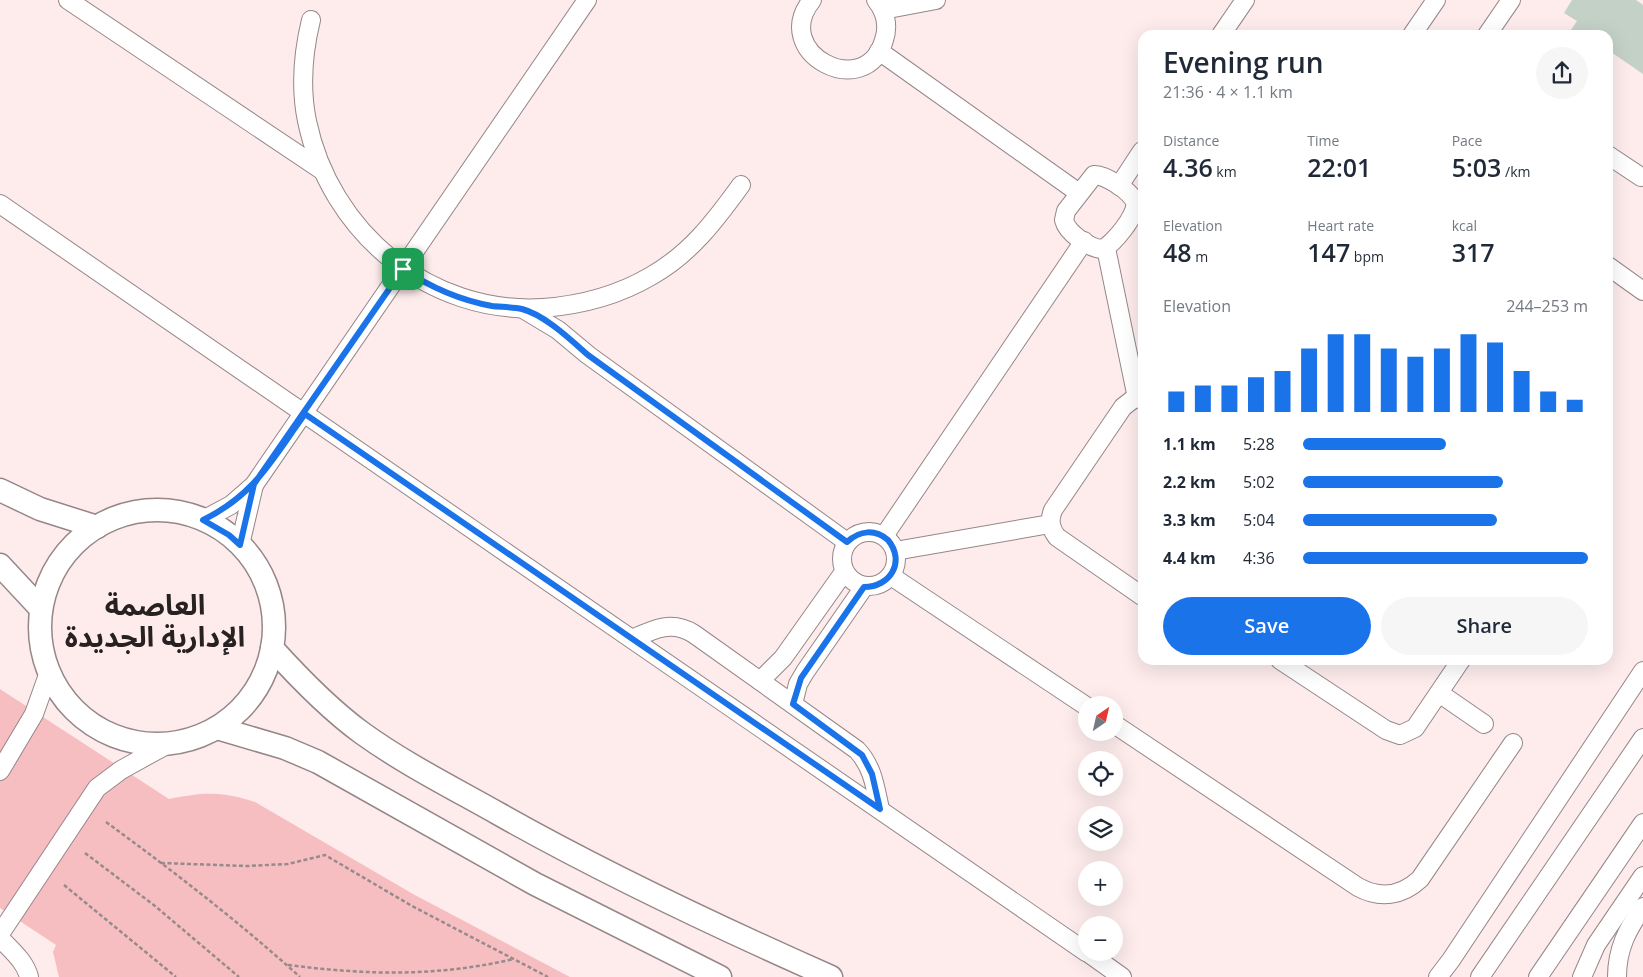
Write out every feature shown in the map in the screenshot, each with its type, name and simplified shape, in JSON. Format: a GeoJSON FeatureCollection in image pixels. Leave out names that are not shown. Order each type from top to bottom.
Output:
{"type":"FeatureCollection","features":[{"type":"Feature","properties":{"kind":"main road"},"geometry":{"type":"LineString","coordinates":[[0,490],[40,509],[97,527]]}},
{"type":"Feature","properties":{"kind":"main road"},"geometry":{"type":"LineString","coordinates":[[141,511],[173,512],[203,520],[229,535],[240,545],[259,570],[268,593],[274,616],[272,648],[262,680],[254,694],[237,712],[217,728],[187,740],[170,743],[137,742],[105,732],[78,713],[66,700],[49,672],[41,641],[41,609],[49,581],[64,556],[85,535],[111,520],[141,511]]}},
{"type":"Feature","properties":{"kind":"main road"},"geometry":{"type":"LineString","coordinates":[[0,565],[41,609]]}},
{"type":"Feature","properties":{"kind":"main road"},"geometry":{"type":"LineString","coordinates":[[272,648],[326,705],[362,734],[401,758],[537,835],[674,907],[831,977]]}},
{"type":"Feature","properties":{"kind":"main road"},"geometry":{"type":"LineString","coordinates":[[217,728],[252,736],[318,762],[535,884],[720,977]]}},
{"type":"Feature","properties":{"kind":"street"},"geometry":{"type":"LineString","coordinates":[[68,0],[323,171]]}},
{"type":"Feature","properties":{"kind":"street"},"geometry":{"type":"LineString","coordinates":[[203,520],[231,505],[254,484],[305,414],[587,0]]}},
{"type":"Feature","properties":{"kind":"street"},"geometry":{"type":"LineString","coordinates":[[808,1],[802,19],[803,36],[809,51],[822,63],[837,69],[853,69],[868,62],[879,51],[886,27],[880,5],[936,0]]}},
{"type":"Feature","properties":{"kind":"street"},"geometry":{"type":"LineString","coordinates":[[1224,30],[1245,0]]}},
{"type":"Feature","properties":{"kind":"street"},"geometry":{"type":"LineString","coordinates":[[1415,30],[1436,0]]}},
{"type":"Feature","properties":{"kind":"street"},"geometry":{"type":"LineString","coordinates":[[1490,30],[1511,0]]}},
{"type":"Feature","properties":{"kind":"street"},"geometry":{"type":"LineString","coordinates":[[310,20],[304,63],[307,120],[323,171],[351,219],[376,247],[403,269],[453,295],[490,306],[523,309],[573,306],[626,289],[670,264],[702,236],[741,186]]}},
{"type":"Feature","properties":{"kind":"street"},"geometry":{"type":"LineString","coordinates":[[879,51],[1079,193]]}},
{"type":"Feature","properties":{"kind":"street"},"geometry":{"type":"LineString","coordinates":[[280,142],[296,135],[307,120]]}},
{"type":"Feature","properties":{"kind":"street"},"geometry":{"type":"LineString","coordinates":[[1118,186],[1138,157]]}},
{"type":"Feature","properties":{"kind":"street"},"geometry":{"type":"LineString","coordinates":[[1613,158],[1641,177]]}},
{"type":"Feature","properties":{"kind":"street"},"geometry":{"type":"LineString","coordinates":[[1098,175],[1118,186],[1133,197],[1136,208],[1113,242],[1106,248],[1097,249],[1067,228],[1064,220],[1066,211],[1091,178],[1098,175]]}},
{"type":"Feature","properties":{"kind":"street"},"geometry":{"type":"LineString","coordinates":[[0,204],[1078,946]]}},
{"type":"Feature","properties":{"kind":"street"},"geometry":{"type":"LineString","coordinates":[[884,536],[1084,241]]}},
{"type":"Feature","properties":{"kind":"street"},"geometry":{"type":"LineString","coordinates":[[1106,248],[1138,388]]}},
{"type":"Feature","properties":{"kind":"street"},"geometry":{"type":"LineString","coordinates":[[1613,270],[1643,291]]}},
{"type":"Feature","properties":{"kind":"street"},"geometry":{"type":"LineString","coordinates":[[569,338],[568,322],[573,306]]}},
{"type":"Feature","properties":{"kind":"street"},"geometry":{"type":"LineString","coordinates":[[523,309],[569,338],[588,355],[847,542]]}},
{"type":"Feature","properties":{"kind":"street"},"geometry":{"type":"LineString","coordinates":[[1138,398],[1127,403],[1119,411],[1053,510],[1050,524],[1057,537],[1138,593]]}},
{"type":"Feature","properties":{"kind":"street"},"geometry":{"type":"LineString","coordinates":[[240,545],[254,484]]}},
{"type":"Feature","properties":{"kind":"street"},"geometry":{"type":"LineString","coordinates":[[895,551],[1050,524]]}},
{"type":"Feature","properties":{"kind":"street"},"geometry":{"type":"LineString","coordinates":[[864,532],[884,536],[895,551],[896,564],[891,576],[882,584],[864,587],[853,582],[844,572],[841,560],[847,542],[864,532]]}},
{"type":"Feature","properties":{"kind":"street"},"geometry":{"type":"LineString","coordinates":[[760,681],[788,651],[844,572]]}},
{"type":"Feature","properties":{"kind":"street"},"geometry":{"type":"LineString","coordinates":[[891,576],[1078,701]]}},
{"type":"Feature","properties":{"kind":"street"},"geometry":{"type":"LineString","coordinates":[[793,704],[798,684],[864,587]]}},
{"type":"Feature","properties":{"kind":"street"},"geometry":{"type":"LineString","coordinates":[[632,639],[660,626],[682,627],[793,704],[862,755],[872,774],[880,809]]}},
{"type":"Feature","properties":{"kind":"street"},"geometry":{"type":"LineString","coordinates":[[788,651],[802,654],[809,666]]}},
{"type":"Feature","properties":{"kind":"street"},"geometry":{"type":"LineString","coordinates":[[1288,665],[1395,734],[1406,734],[1415,728],[1458,665]]}},
{"type":"Feature","properties":{"kind":"street"},"geometry":{"type":"LineString","coordinates":[[1438,977],[1643,671]]}},
{"type":"Feature","properties":{"kind":"street"},"geometry":{"type":"LineString","coordinates":[[0,771],[34,714],[49,672]]}},
{"type":"Feature","properties":{"kind":"street"},"geometry":{"type":"LineString","coordinates":[[1439,693],[1484,724]]}},
{"type":"Feature","properties":{"kind":"street"},"geometry":{"type":"LineString","coordinates":[[1123,730],[1358,887],[1382,895],[1406,889],[1420,879],[1513,743]]}},
{"type":"Feature","properties":{"kind":"street"},"geometry":{"type":"LineString","coordinates":[[1480,977],[1643,738]]}},
{"type":"Feature","properties":{"kind":"street"},"geometry":{"type":"LineString","coordinates":[[0,934],[97,788],[121,770],[170,743]]}},
{"type":"Feature","properties":{"kind":"street"},"geometry":{"type":"LineString","coordinates":[[1538,977],[1643,823]]}},
{"type":"Feature","properties":{"kind":"street"},"geometry":{"type":"LineString","coordinates":[[1582,977],[1596,945],[1643,876]]}},
{"type":"Feature","properties":{"kind":"street"},"geometry":{"type":"LineString","coordinates":[[1616,977],[1617,960],[1622,942],[1643,907]]}},
{"type":"Feature","properties":{"kind":"street"},"geometry":{"type":"LineString","coordinates":[[0,938],[17,956],[29,977]]}},
{"type":"Feature","properties":{"kind":"street"},"geometry":{"type":"LineString","coordinates":[[1100,961],[1122,977]]}},
{"type":"Feature","properties":{"kind":"path"},"geometry":{"type":"LineString","coordinates":[[106,822],[161,862],[300,977]]}},
{"type":"Feature","properties":{"kind":"path"},"geometry":{"type":"LineString","coordinates":[[85,852],[156,906],[239,977]]}},
{"type":"Feature","properties":{"kind":"path"},"geometry":{"type":"LineString","coordinates":[[161,862],[247,866],[288,864],[325,855],[412,906],[548,977]]}},
{"type":"Feature","properties":{"kind":"path"},"geometry":{"type":"LineString","coordinates":[[64,885],[176,977]]}},
{"type":"Feature","properties":{"kind":"path"},"geometry":{"type":"LineString","coordinates":[[287,965],[350,973],[398,973],[446,971],[514,959]]}},
{"type":"Feature","properties":{"kind":"shaded area"},"geometry":{"type":"Polygon","coordinates":[[[0,689],[169,799],[192,795],[222,794],[255,802],[413,894],[570,977],[59,977],[53,952],[56,945],[0,908],[0,689]]]}},
{"type":"Feature","properties":{"kind":"building"},"geometry":{"type":"Polygon","coordinates":[[[1572,0],[1636,0],[1643,5],[1643,74],[1613,53],[1613,30],[1571,30],[1577,21],[1564,13],[1572,0]]]}},
{"type":"Feature","properties":{"kind":"district","name":"العاصمة الإدارية الجديدة"},"geometry":{"type":"Point","coordinates":[155,620]}},
{"type":"Feature","properties":{"kind":"route"},"geometry":{"type":"LineString","coordinates":[[403,269],[305,414],[254,484],[240,545],[229,535],[203,520],[231,505],[254,484],[280,449],[305,414],[880,809],[870,767],[862,755],[793,704],[801,678],[864,587],[882,584],[891,576],[896,564],[896,558],[895,551],[888,540],[878,533],[864,532],[852,537],[847,542],[535,315],[523,309],[490,306],[470,301],[435,288],[403,269]]}}]}
